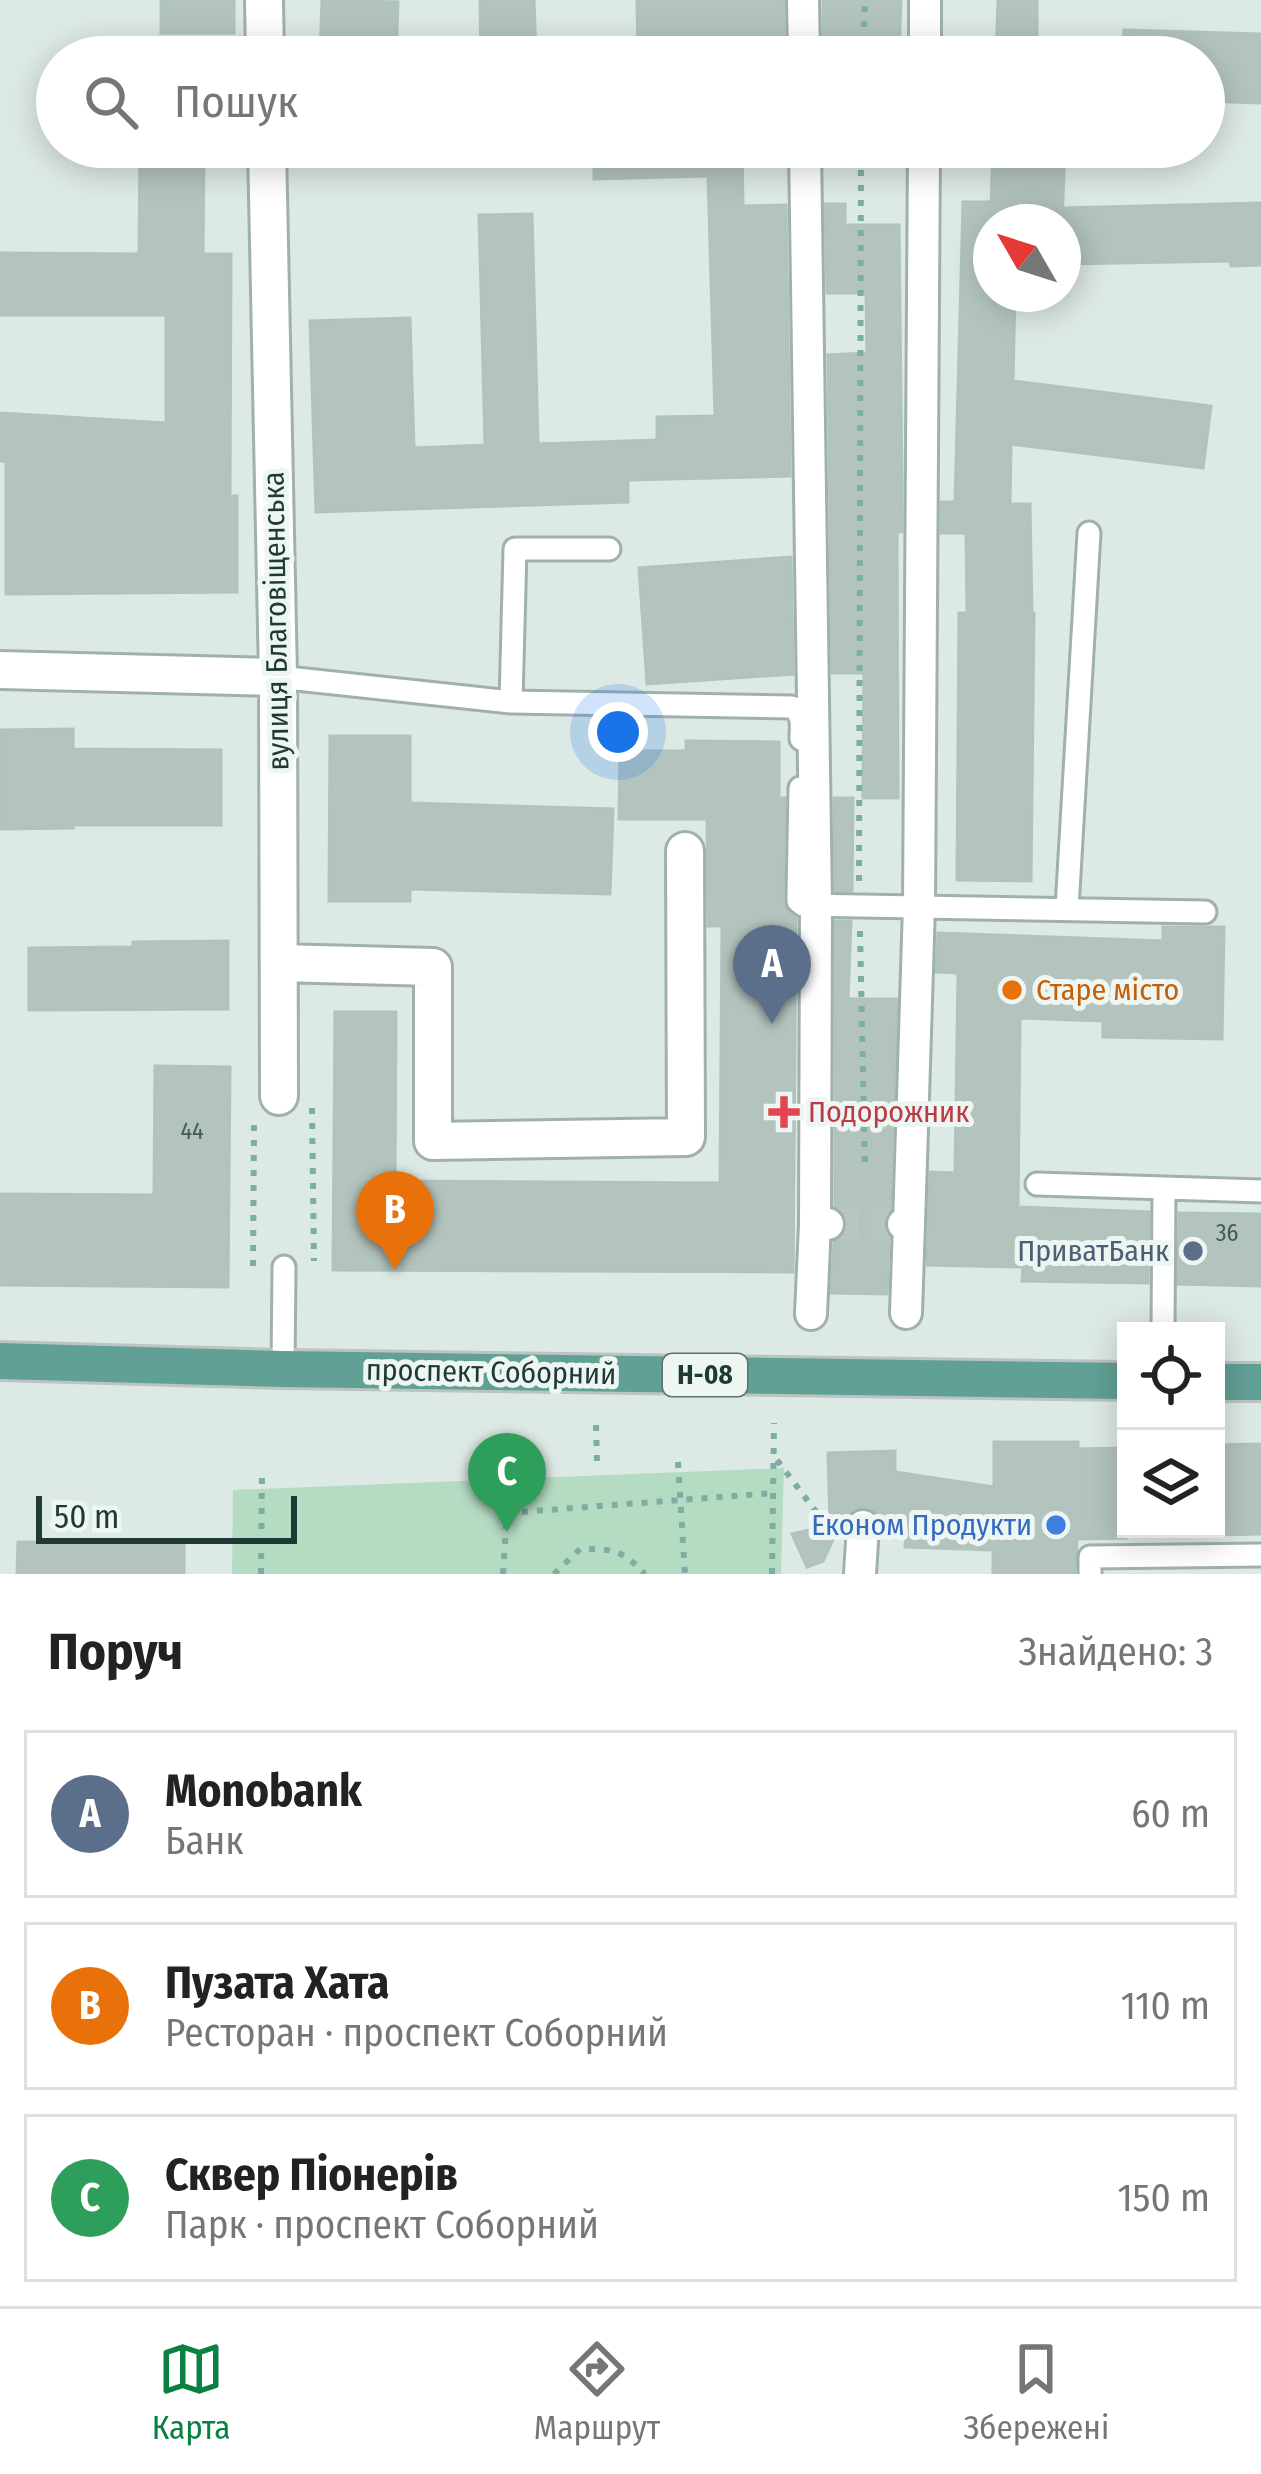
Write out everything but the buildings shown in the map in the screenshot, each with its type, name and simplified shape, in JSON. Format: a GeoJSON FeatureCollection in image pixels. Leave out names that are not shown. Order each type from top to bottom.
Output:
{"type":"FeatureCollection","features":[{"type":"Feature","properties":{"kind":"main road","name":"проспект Соборний"},"geometry":{"type":"LineString","coordinates":[[0,1361],[1117,1381]]}},
{"type":"Feature","properties":{"kind":"main road"},"geometry":{"type":"LineString","coordinates":[[1225,1382],[1261,1382]]}},
{"type":"Feature","properties":{"kind":"street"},"geometry":{"type":"LineString","coordinates":[[264,0],[265,36]]}},
{"type":"Feature","properties":{"kind":"street"},"geometry":{"type":"LineString","coordinates":[[803,0],[804,36]]}},
{"type":"Feature","properties":{"kind":"street"},"geometry":{"type":"LineString","coordinates":[[925,0],[925,36]]}},
{"type":"Feature","properties":{"kind":"street","name":"вулиця Благовіщенська"},"geometry":{"type":"LineString","coordinates":[[267,168],[278,676],[279,1096]]}},
{"type":"Feature","properties":{"kind":"street"},"geometry":{"type":"LineString","coordinates":[[805,168],[821,1224],[811,1314]]}},
{"type":"Feature","properties":{"kind":"street"},"geometry":{"type":"LineString","coordinates":[[906,1313],[919,906],[924,168]]}},
{"type":"Feature","properties":{"kind":"street"},"geometry":{"type":"LineString","coordinates":[[0,670],[278,676]]}},
{"type":"Feature","properties":{"kind":"street"},"geometry":{"type":"LineString","coordinates":[[279,963],[434,968],[433,1141],[686,1137],[685,851]]}},
{"type":"Feature","properties":{"kind":"lane"},"geometry":{"type":"LineString","coordinates":[[1067,908],[1089,533]]}},
{"type":"Feature","properties":{"kind":"lane"},"geometry":{"type":"LineString","coordinates":[[511,702],[515,548],[608,549]]}},
{"type":"Feature","properties":{"kind":"lane"},"geometry":{"type":"LineString","coordinates":[[278,676],[511,702],[792,707],[802,719],[798,901],[803,905],[1205,912]]}},
{"type":"Feature","properties":{"kind":"lane"},"geometry":{"type":"LineString","coordinates":[[1037,1184],[1261,1190]]}},
{"type":"Feature","properties":{"kind":"lane"},"geometry":{"type":"LineString","coordinates":[[1163,1322],[1164,1188]]}},
{"type":"Feature","properties":{"kind":"lane"},"geometry":{"type":"LineString","coordinates":[[283,1369],[284,1267]]}},
{"type":"Feature","properties":{"kind":"lane"},"geometry":{"type":"LineString","coordinates":[[1090,1574],[1090,1557],[1261,1556]]}},
{"type":"Feature","properties":{"kind":"path"},"geometry":{"type":"LineString","coordinates":[[864,36],[865,0]]}},
{"type":"Feature","properties":{"kind":"path"},"geometry":{"type":"LineString","coordinates":[[860,168],[860,873]]}},
{"type":"Feature","properties":{"kind":"path"},"geometry":{"type":"LineString","coordinates":[[860,905],[865,1170]]}},
{"type":"Feature","properties":{"kind":"path"},"geometry":{"type":"LineString","coordinates":[[253,1283],[255,1105],[279,1096],[314,1108],[314,1265]]}},
{"type":"Feature","properties":{"kind":"path"},"geometry":{"type":"LineString","coordinates":[[772,1574],[773,1423]]}},
{"type":"Feature","properties":{"kind":"path"},"geometry":{"type":"LineString","coordinates":[[596,1425],[597,1463]]}},
{"type":"Feature","properties":{"kind":"path"},"geometry":{"type":"LineString","coordinates":[[775,1457],[820,1517],[861,1552]]}},
{"type":"Feature","properties":{"kind":"path"},"geometry":{"type":"LineString","coordinates":[[678,1462],[685,1574]]}},
{"type":"Feature","properties":{"kind":"path"},"geometry":{"type":"LineString","coordinates":[[503,1574],[510,1465]]}},
{"type":"Feature","properties":{"kind":"path"},"geometry":{"type":"LineString","coordinates":[[261,1574],[262,1469]]}},
{"type":"Feature","properties":{"kind":"path"},"geometry":{"type":"LineString","coordinates":[[507,1514],[774,1493]]}},
{"type":"Feature","properties":{"kind":"path"},"geometry":{"type":"LineString","coordinates":[[554,1574],[580,1549],[613,1549],[645,1574]]}},
{"type":"Feature","properties":{"kind":"green space"},"geometry":{"type":"Polygon","coordinates":[[[784,1468],[781,1574],[232,1574],[233,1490],[784,1468]]]}},
{"type":"Feature","properties":{"kind":"tunnel"},"geometry":{"type":"LineString","coordinates":[[828,1224],[903,1224]]}},
{"type":"Feature","properties":{"kind":"place","name":"Старе мiсто"},"geometry":{"type":"Point","coordinates":[1012,990]}},
{"type":"Feature","properties":{"kind":"place","name":"Monobank"},"geometry":{"type":"Point","coordinates":[772,1024]}},
{"type":"Feature","properties":{"kind":"place","name":"Подорожник"},"geometry":{"type":"Point","coordinates":[784,1112]}},
{"type":"Feature","properties":{"kind":"place","name":"ПриватБанк"},"geometry":{"type":"Point","coordinates":[1193,1251]}},
{"type":"Feature","properties":{"kind":"place","name":"Пузата Хата"},"geometry":{"type":"Point","coordinates":[395,1270]}},
{"type":"Feature","properties":{"kind":"place","name":"Економ Продукти"},"geometry":{"type":"Point","coordinates":[1056,1525]}},
{"type":"Feature","properties":{"kind":"place","name":"Сквер Піонерів"},"geometry":{"type":"Point","coordinates":[507,1532]}}]}
